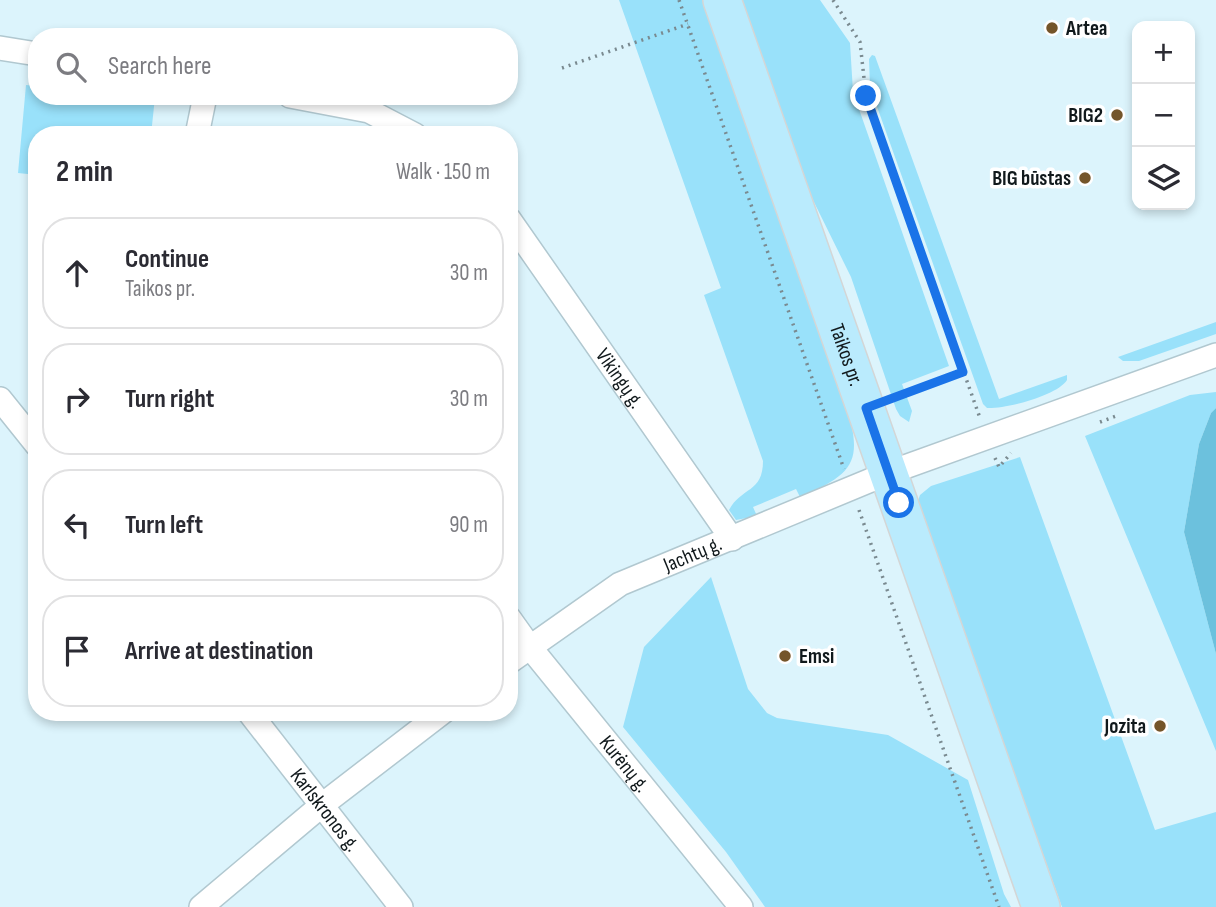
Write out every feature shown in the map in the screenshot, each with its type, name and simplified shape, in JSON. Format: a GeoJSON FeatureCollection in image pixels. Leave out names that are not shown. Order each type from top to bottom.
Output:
{"type":"FeatureCollection","features":[{"type":"Feature","properties":{"kind":"main road","name":"Taikos pr."},"geometry":{"type":"LineString","coordinates":[[722,0],[1041,907]]}},
{"type":"Feature","properties":{"kind":"street"},"geometry":{"type":"LineString","coordinates":[[0,48],[28,53]]}},
{"type":"Feature","properties":{"kind":"street"},"geometry":{"type":"LineString","coordinates":[[199,126],[203,105]]}},
{"type":"Feature","properties":{"kind":"street"},"geometry":{"type":"LineString","coordinates":[[337,105],[369,111],[398,126]]}},
{"type":"Feature","properties":{"kind":"street","name":"Vikingų g."},"geometry":{"type":"LineString","coordinates":[[518,232],[732,539]]}},
{"type":"Feature","properties":{"kind":"street","name":"Jachtų g."},"geometry":{"type":"LineString","coordinates":[[518,655],[620,584],[888,473],[1216,355]]}},
{"type":"Feature","properties":{"kind":"street"},"geometry":{"type":"LineString","coordinates":[[0,399],[28,434]]}},
{"type":"Feature","properties":{"kind":"street","name":"Kurėnų g."},"geometry":{"type":"LineString","coordinates":[[518,631],[741,907]]}},
{"type":"Feature","properties":{"kind":"street","name":"Karlskronos g."},"geometry":{"type":"LineString","coordinates":[[255,721],[401,907]]}},
{"type":"Feature","properties":{"kind":"street"},"geometry":{"type":"LineString","coordinates":[[201,907],[322,805],[431,721]]}},
{"type":"Feature","properties":{"kind":"path"},"geometry":{"type":"LineString","coordinates":[[679,0],[999,907]]}},
{"type":"Feature","properties":{"kind":"path"},"geometry":{"type":"LineString","coordinates":[[833,0],[860,42],[866,96],[999,467],[1014,450]]}},
{"type":"Feature","properties":{"kind":"path"},"geometry":{"type":"LineString","coordinates":[[562,68],[688,24]]}},
{"type":"Feature","properties":{"kind":"path"},"geometry":{"type":"LineString","coordinates":[[866,408],[963,372]]}},
{"type":"Feature","properties":{"kind":"path"},"geometry":{"type":"LineString","coordinates":[[1097,423],[1130,411]]}},
{"type":"Feature","properties":{"kind":"shaded area"},"geometry":{"type":"Polygon","coordinates":[[[619,0],[703,0],[845,399],[854,450],[845,471],[834,480],[800,497],[796,489],[753,507],[757,516],[736,520],[729,510],[739,497],[755,485],[762,471],[763,461],[704,295],[721,288],[619,0]]]}},
{"type":"Feature","properties":{"kind":"shaded area"},"geometry":{"type":"Polygon","coordinates":[[[741,0],[820,0],[850,43],[853,92],[949,366],[902,384],[912,411],[909,422],[900,416],[896,409],[851,277],[808,190],[741,0]]]}},
{"type":"Feature","properties":{"kind":"shaded area"},"geometry":{"type":"Polygon","coordinates":[[[872,55],[875,56],[999,399],[1067,375],[1067,380],[1053,391],[1006,406],[987,408],[983,404],[870,87],[869,59],[872,55]]]}},
{"type":"Feature","properties":{"kind":"shaded area"},"geometry":{"type":"Polygon","coordinates":[[[26,85],[28,105],[154,105],[152,126],[28,126],[28,174],[18,173],[26,85]]]}},
{"type":"Feature","properties":{"kind":"shaded area"},"geometry":{"type":"Polygon","coordinates":[[[1216,322],[1216,334],[1139,361],[1123,361],[1118,357],[1216,322]]]}},
{"type":"Feature","properties":{"kind":"shaded area"},"geometry":{"type":"Polygon","coordinates":[[[1216,392],[1216,408],[1211,413],[1199,444],[1184,532],[1216,654],[1216,751],[1085,436],[1190,395],[1216,392]]]}},
{"type":"Feature","properties":{"kind":"shaded area"},"geometry":{"type":"Polygon","coordinates":[[[1216,408],[1216,654],[1184,532],[1199,444],[1211,413],[1216,408]]]}},
{"type":"Feature","properties":{"kind":"shaded area"},"geometry":{"type":"Polygon","coordinates":[[[1020,457],[1155,830],[1216,812],[1216,907],[1062,907],[917,504],[920,495],[931,486],[1020,457]]]}},
{"type":"Feature","properties":{"kind":"shaded area"},"geometry":{"type":"Polygon","coordinates":[[[711,577],[748,689],[767,713],[777,718],[888,735],[968,780],[1004,894],[1011,907],[765,907],[726,852],[623,727],[644,647],[711,577]]]}},
{"type":"Feature","properties":{"kind":"place","name":"Artea"},"geometry":{"type":"Point","coordinates":[1052,28]}},
{"type":"Feature","properties":{"kind":"place","name":"BIG2"},"geometry":{"type":"Point","coordinates":[1117,115]}},
{"type":"Feature","properties":{"kind":"place","name":"BIG būstas"},"geometry":{"type":"Point","coordinates":[1085,178]}},
{"type":"Feature","properties":{"kind":"place","name":"Emsi"},"geometry":{"type":"Point","coordinates":[785,656]}},
{"type":"Feature","properties":{"kind":"place","name":"Jozita"},"geometry":{"type":"Point","coordinates":[1160,726]}},
{"type":"Feature","properties":{"kind":"route"},"geometry":{"type":"LineString","coordinates":[[866,96],[963,372],[866,408],[899,503]]}}]}
